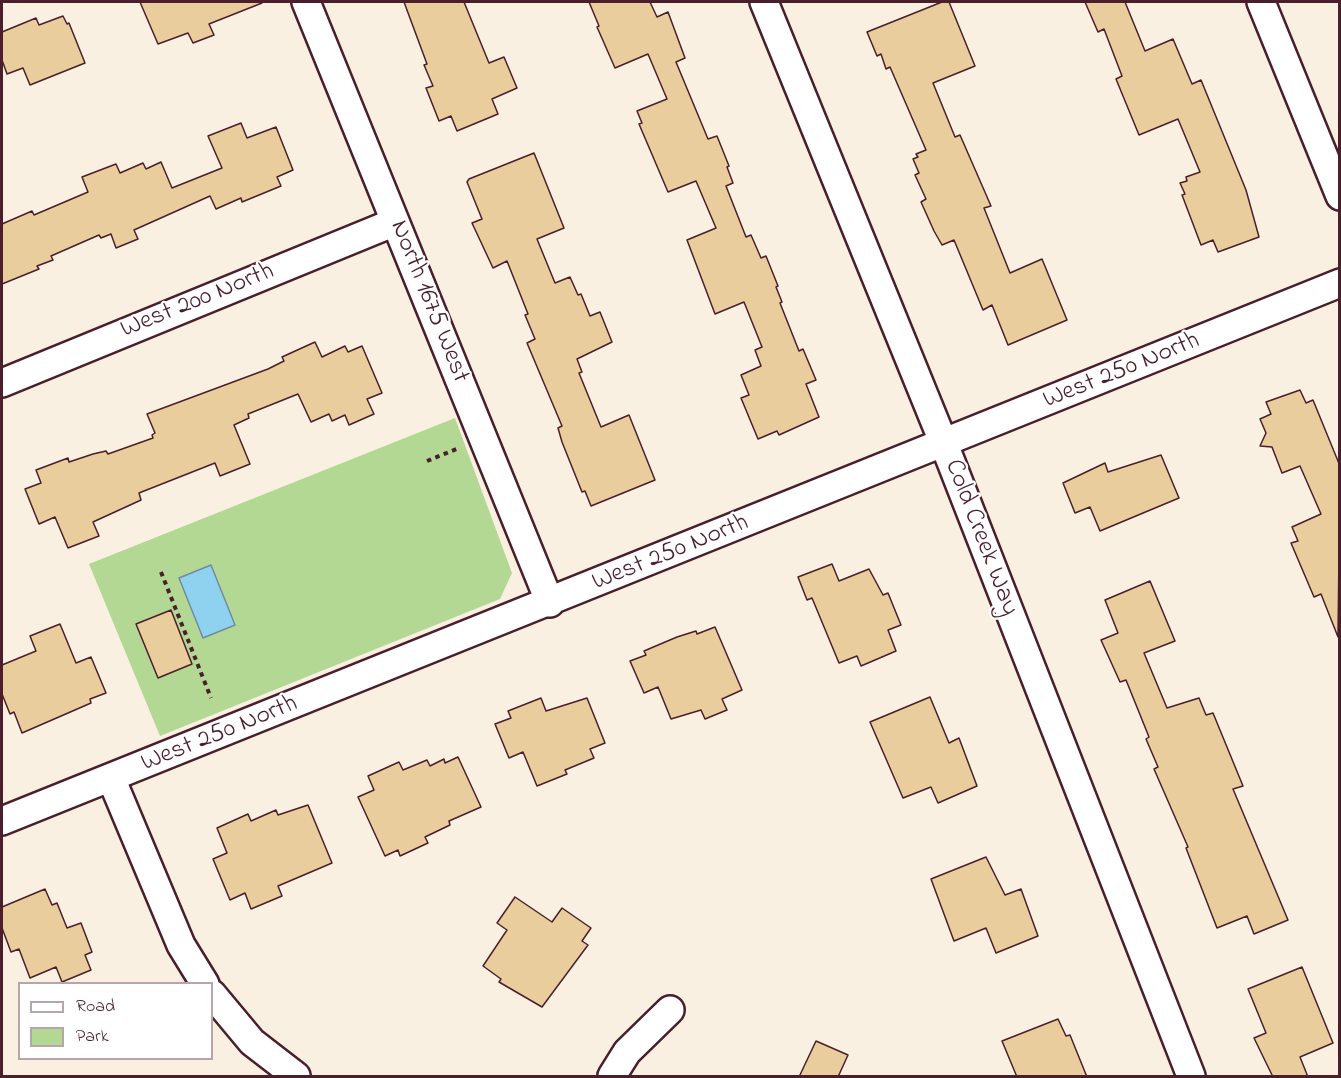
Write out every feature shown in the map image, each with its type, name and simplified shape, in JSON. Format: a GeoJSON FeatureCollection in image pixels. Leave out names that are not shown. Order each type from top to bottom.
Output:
{"type":"FeatureCollection","features":[{"type":"Feature","properties":{"kind":"street","name":"North 1675 West"},"geometry":{"type":"LineString","coordinates":[[306,2],[550,603]]}},
{"type":"Feature","properties":{"kind":"street","name":"Cold Creek Way"},"geometry":{"type":"LineString","coordinates":[[764,2],[944,444],[1191,1077]]}},
{"type":"Feature","properties":{"kind":"street"},"geometry":{"type":"LineString","coordinates":[[1261,2],[1340,196]]}},
{"type":"Feature","properties":{"kind":"street","name":"West 200 North"},"geometry":{"type":"LineString","coordinates":[[2,383],[395,222]]}},
{"type":"Feature","properties":{"kind":"street","name":"West 250 North"},"geometry":{"type":"LineString","coordinates":[[2,821],[550,603],[1340,283]]}},
{"type":"Feature","properties":{"kind":"street"},"geometry":{"type":"LineString","coordinates":[[111,778],[181,945],[204,982]]}},
{"type":"Feature","properties":{"kind":"street"},"geometry":{"type":"LineString","coordinates":[[213,995],[252,1042],[296,1077]]}},
{"type":"Feature","properties":{"kind":"street"},"geometry":{"type":"LineString","coordinates":[[612,1077],[627,1052],[670,1010]]}},
{"type":"Feature","properties":{"kind":"path"},"geometry":{"type":"LineString","coordinates":[[427,461],[465,446]]}},
{"type":"Feature","properties":{"kind":"path"},"geometry":{"type":"LineString","coordinates":[[161,572],[211,698]]}},
{"type":"Feature","properties":{"kind":"green space"},"geometry":{"type":"Polygon","coordinates":[[[455,418],[512,573],[500,599],[160,736],[89,564],[455,418]]]}},
{"type":"Feature","properties":{"kind":"water"},"geometry":{"type":"Polygon","coordinates":[[[211,565],[235,625],[203,638],[179,578],[211,565]]]}},
{"type":"Feature","properties":{"kind":"building"},"geometry":{"type":"Polygon","coordinates":[[[140,2],[262,3],[209,24],[214,35],[193,43],[188,33],[158,44],[140,2]]]}},
{"type":"Feature","properties":{"kind":"building"},"geometry":{"type":"Polygon","coordinates":[[[404,2],[464,2],[489,63],[504,57],[517,88],[492,99],[498,114],[457,131],[451,116],[439,121],[426,88],[433,86],[424,65],[427,64],[404,2]]]}},
{"type":"Feature","properties":{"kind":"building"},"geometry":{"type":"Polygon","coordinates":[[[589,2],[650,2],[657,17],[668,12],[685,58],[676,62],[708,139],[717,136],[729,166],[727,167],[733,183],[726,186],[746,237],[751,235],[761,258],[766,256],[778,286],[776,287],[782,302],[780,303],[799,351],[803,349],[816,380],[806,384],[819,417],[779,435],[777,431],[758,439],[741,398],[749,395],[741,375],[761,366],[755,350],[762,347],[744,302],[715,314],[687,240],[716,228],[696,181],[668,192],[639,124],[642,123],[637,111],[667,99],[648,54],[615,68],[589,2]]]}},
{"type":"Feature","properties":{"kind":"building"},"geometry":{"type":"Polygon","coordinates":[[[942,2],[949,2],[975,66],[933,83],[955,137],[960,135],[991,206],[984,208],[1010,273],[1042,259],[1067,320],[1008,345],[992,305],[983,310],[954,240],[942,245],[934,231],[921,202],[926,199],[915,175],[919,173],[913,159],[918,157],[916,154],[926,150],[890,67],[886,69],[881,54],[877,56],[867,32],[942,2]]]}},
{"type":"Feature","properties":{"kind":"building"},"geometry":{"type":"Polygon","coordinates":[[[1085,2],[1125,2],[1145,51],[1173,39],[1192,84],[1201,80],[1246,190],[1259,237],[1218,252],[1213,240],[1201,245],[1182,195],[1185,194],[1180,183],[1187,181],[1186,177],[1200,172],[1178,119],[1139,135],[1116,79],[1122,76],[1104,29],[1098,32],[1085,2]]]}},
{"type":"Feature","properties":{"kind":"building"},"geometry":{"type":"Polygon","coordinates":[[[63,16],[67,24],[69,23],[85,63],[30,85],[23,68],[7,74],[2,60],[2,32],[36,18],[39,25],[63,16]]]}},
{"type":"Feature","properties":{"kind":"building"},"geometry":{"type":"Polygon","coordinates":[[[241,123],[247,138],[276,127],[293,170],[277,177],[281,186],[242,202],[241,198],[216,209],[210,196],[134,230],[138,239],[116,248],[111,234],[101,238],[99,235],[51,256],[53,260],[37,266],[39,269],[2,284],[2,224],[32,211],[34,215],[88,192],[82,177],[116,164],[120,173],[143,163],[146,169],[161,162],[172,188],[222,168],[208,136],[241,123]]]}},
{"type":"Feature","properties":{"kind":"building"},"geometry":{"type":"Polygon","coordinates":[[[534,153],[564,228],[537,239],[555,283],[570,277],[578,295],[581,294],[590,316],[600,312],[612,342],[577,359],[582,372],[579,373],[601,427],[629,415],[655,480],[591,506],[585,491],[582,492],[562,442],[558,428],[562,426],[527,343],[535,339],[525,315],[528,314],[507,261],[493,268],[472,223],[482,219],[467,182],[469,179],[534,153]]]}},
{"type":"Feature","properties":{"kind":"building"},"geometry":{"type":"Polygon","coordinates":[[[315,342],[322,357],[345,346],[348,352],[362,346],[382,393],[367,399],[374,414],[349,425],[345,415],[332,421],[329,414],[311,422],[298,394],[248,414],[249,418],[234,425],[250,464],[220,476],[215,463],[139,493],[141,500],[93,522],[99,536],[68,548],[55,517],[39,524],[25,489],[41,483],[36,470],[68,458],[69,462],[106,451],[108,454],[153,438],[152,435],[155,433],[147,414],[268,369],[284,361],[282,357],[315,342]]]}},
{"type":"Feature","properties":{"kind":"building"},"geometry":{"type":"Polygon","coordinates":[[[1300,390],[1306,403],[1313,400],[1340,466],[1338,637],[1321,594],[1314,597],[1291,543],[1298,541],[1292,527],[1321,514],[1300,466],[1282,473],[1272,447],[1260,446],[1266,433],[1260,419],[1271,414],[1266,402],[1300,390]]]}},
{"type":"Feature","properties":{"kind":"building"},"geometry":{"type":"Polygon","coordinates":[[[1161,455],[1179,498],[1100,531],[1090,507],[1075,513],[1063,483],[1105,463],[1108,472],[1161,455]]]}},
{"type":"Feature","properties":{"kind":"building"},"geometry":{"type":"Polygon","coordinates":[[[832,564],[839,581],[869,569],[883,595],[888,593],[901,625],[888,630],[896,651],[861,666],[857,656],[839,663],[812,598],[807,600],[798,577],[832,564]]]}},
{"type":"Feature","properties":{"kind":"building"},"geometry":{"type":"Polygon","coordinates":[[[1150,581],[1175,641],[1144,653],[1167,708],[1199,698],[1206,715],[1213,713],[1243,786],[1233,789],[1288,920],[1254,934],[1247,916],[1217,928],[1186,848],[1188,847],[1154,769],[1158,767],[1146,739],[1149,737],[1126,680],[1120,682],[1101,640],[1118,633],[1105,600],[1150,581]]]}},
{"type":"Feature","properties":{"kind":"building"},"geometry":{"type":"Polygon","coordinates":[[[171,610],[192,664],[158,678],[136,624],[171,610]]]}},
{"type":"Feature","properties":{"kind":"building"},"geometry":{"type":"Polygon","coordinates":[[[60,624],[76,663],[91,657],[106,693],[90,699],[91,703],[22,733],[14,712],[10,714],[2,694],[2,665],[36,651],[30,636],[60,624]]]}},
{"type":"Feature","properties":{"kind":"building"},"geometry":{"type":"Polygon","coordinates":[[[715,627],[742,690],[722,699],[727,710],[705,719],[701,710],[671,719],[658,687],[644,693],[630,661],[646,655],[644,651],[677,637],[696,631],[697,634],[715,627]]]}},
{"type":"Feature","properties":{"kind":"building"},"geometry":{"type":"Polygon","coordinates":[[[930,697],[949,743],[959,738],[977,786],[938,803],[931,787],[903,798],[870,722],[930,697]]]}},
{"type":"Feature","properties":{"kind":"building"},"geometry":{"type":"Polygon","coordinates":[[[541,698],[546,711],[587,698],[605,743],[590,749],[594,758],[565,770],[567,774],[537,786],[523,752],[509,758],[495,724],[511,718],[508,711],[541,698]]]}},
{"type":"Feature","properties":{"kind":"building"},"geometry":{"type":"Polygon","coordinates":[[[458,757],[481,807],[449,821],[450,825],[425,837],[428,843],[400,856],[398,850],[385,856],[358,797],[374,790],[368,776],[399,762],[403,770],[427,760],[430,766],[444,759],[445,763],[458,757]]]}},
{"type":"Feature","properties":{"kind":"building"},"geometry":{"type":"Polygon","coordinates":[[[308,805],[332,863],[278,886],[282,896],[251,909],[245,893],[230,900],[213,859],[227,853],[217,828],[248,814],[251,821],[276,810],[278,815],[308,805]]]}},
{"type":"Feature","properties":{"kind":"building"},"geometry":{"type":"Polygon","coordinates":[[[986,857],[1005,895],[1021,889],[1038,936],[996,953],[986,928],[954,941],[931,879],[986,857]]]}},
{"type":"Feature","properties":{"kind":"building"},"geometry":{"type":"Polygon","coordinates":[[[45,889],[52,905],[57,903],[67,928],[81,923],[92,952],[85,955],[91,970],[62,982],[56,967],[30,978],[19,949],[11,952],[2,928],[2,907],[45,889]]]}},
{"type":"Feature","properties":{"kind":"building"},"geometry":{"type":"Polygon","coordinates":[[[515,897],[552,922],[562,908],[591,928],[582,941],[588,945],[542,1007],[499,982],[501,979],[483,966],[507,930],[497,923],[515,897]]]}},
{"type":"Feature","properties":{"kind":"building"},"geometry":{"type":"Polygon","coordinates":[[[1302,967],[1333,1043],[1300,1057],[1308,1077],[1273,1077],[1254,1038],[1266,1033],[1248,989],[1302,967]]]}},
{"type":"Feature","properties":{"kind":"building"},"geometry":{"type":"Polygon","coordinates":[[[1058,1019],[1066,1036],[1070,1035],[1087,1077],[1017,1077],[1002,1041],[1058,1019]]]}},
{"type":"Feature","properties":{"kind":"building"},"geometry":{"type":"Polygon","coordinates":[[[816,1041],[848,1055],[838,1077],[799,1077],[816,1041]]]}}]}
